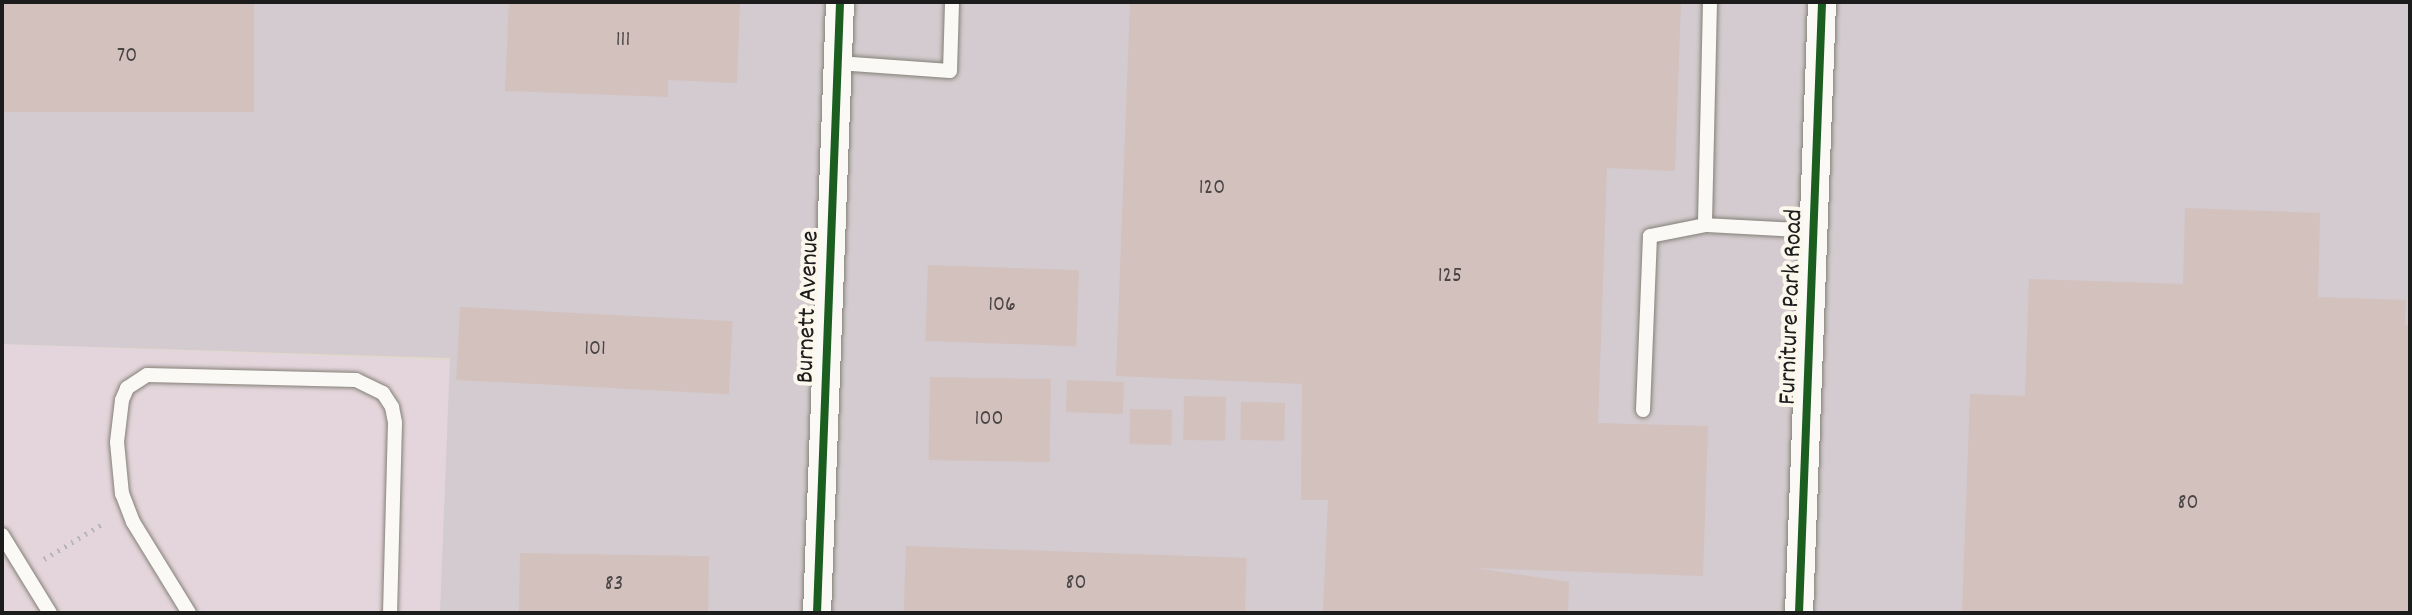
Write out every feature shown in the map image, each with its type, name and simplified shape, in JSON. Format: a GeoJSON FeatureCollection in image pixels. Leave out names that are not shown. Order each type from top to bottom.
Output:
{"type":"FeatureCollection","features":[{"type":"Feature","properties":{"kind":"street","name":"Burnett Avenue"},"geometry":{"type":"LineString","coordinates":[[817,613],[840,2]]}},
{"type":"Feature","properties":{"kind":"street","name":"Furniture Park Road"},"geometry":{"type":"LineString","coordinates":[[1799,613],[1822,2]]}},
{"type":"Feature","properties":{"kind":"lane"},"geometry":{"type":"LineString","coordinates":[[838,63],[950,71],[952,2]]}},
{"type":"Feature","properties":{"kind":"lane"},"geometry":{"type":"LineString","coordinates":[[1705,225],[1710,2]]}},
{"type":"Feature","properties":{"kind":"lane"},"geometry":{"type":"LineString","coordinates":[[1643,410],[1650,236],[1705,225],[1815,231]]}},
{"type":"Feature","properties":{"kind":"lane"},"geometry":{"type":"LineString","coordinates":[[189,613],[133,522],[122,494],[117,442],[122,400],[127,388],[147,375],[356,380],[383,393],[392,407],[395,423],[390,613]]}},
{"type":"Feature","properties":{"kind":"lane"},"geometry":{"type":"LineString","coordinates":[[2,535],[50,613]]}},
{"type":"Feature","properties":{"kind":"path"},"geometry":{"type":"LineString","coordinates":[[24,570],[104,523]]}},
{"type":"Feature","properties":{"kind":"shaded area"},"geometry":{"type":"Polygon","coordinates":[[[2,2],[2410,2],[2410,613],[440,613],[450,358],[2,344],[2,2]]]}},
{"type":"Feature","properties":{"kind":"shaded area"},"geometry":{"type":"Polygon","coordinates":[[[2,344],[451,360],[442,613],[2,613],[2,344]]]}},
{"type":"Feature","properties":{"kind":"building"},"geometry":{"type":"Polygon","coordinates":[[[2,2],[254,2],[254,112],[2,112],[2,2]]]}},
{"type":"Feature","properties":{"kind":"building"},"geometry":{"type":"Polygon","coordinates":[[[509,2],[740,2],[737,83],[668,80],[668,97],[505,91],[509,2]]]}},
{"type":"Feature","properties":{"kind":"building"},"geometry":{"type":"Polygon","coordinates":[[[1130,2],[1681,2],[1675,171],[1607,168],[1598,423],[1708,426],[1703,576],[1476,568],[1569,582],[1568,613],[1323,613],[1328,500],[1301,500],[1302,384],[1116,376],[1130,2]]]}},
{"type":"Feature","properties":{"kind":"building"},"geometry":{"type":"Polygon","coordinates":[[[2185,208],[2320,213],[2318,297],[2406,300],[2405,325],[2410,325],[2410,613],[1962,613],[1970,394],[2025,396],[2029,279],[2183,284],[2185,208]]]}},
{"type":"Feature","properties":{"kind":"building"},"geometry":{"type":"Polygon","coordinates":[[[928,265],[1079,270],[1076,346],[925,341],[928,265]]]}},
{"type":"Feature","properties":{"kind":"building"},"geometry":{"type":"Polygon","coordinates":[[[460,307],[733,321],[729,394],[456,380],[460,307]]]}},
{"type":"Feature","properties":{"kind":"building"},"geometry":{"type":"Polygon","coordinates":[[[930,377],[1051,379],[1050,462],[929,460],[930,377]]]}},
{"type":"Feature","properties":{"kind":"building"},"geometry":{"type":"Polygon","coordinates":[[[1067,380],[1124,382],[1123,414],[1066,412],[1067,380]]]}},
{"type":"Feature","properties":{"kind":"building"},"geometry":{"type":"Polygon","coordinates":[[[1184,396],[1226,397],[1225,441],[1183,440],[1184,396]]]}},
{"type":"Feature","properties":{"kind":"building"},"geometry":{"type":"Polygon","coordinates":[[[1241,402],[1285,403],[1284,441],[1240,440],[1241,402]]]}},
{"type":"Feature","properties":{"kind":"building"},"geometry":{"type":"Polygon","coordinates":[[[1130,409],[1172,410],[1171,445],[1129,444],[1130,409]]]}},
{"type":"Feature","properties":{"kind":"building"},"geometry":{"type":"Polygon","coordinates":[[[906,546],[1247,558],[1245,613],[904,613],[906,546]]]}},
{"type":"Feature","properties":{"kind":"building"},"geometry":{"type":"Polygon","coordinates":[[[520,553],[709,556],[708,613],[519,613],[520,553]]]}},
{"type":"Feature","properties":{"kind":"cycle path"},"geometry":{"type":"LineString","coordinates":[[817,613],[840,2]]}},
{"type":"Feature","properties":{"kind":"cycle path"},"geometry":{"type":"LineString","coordinates":[[1799,613],[1822,2]]}}]}
